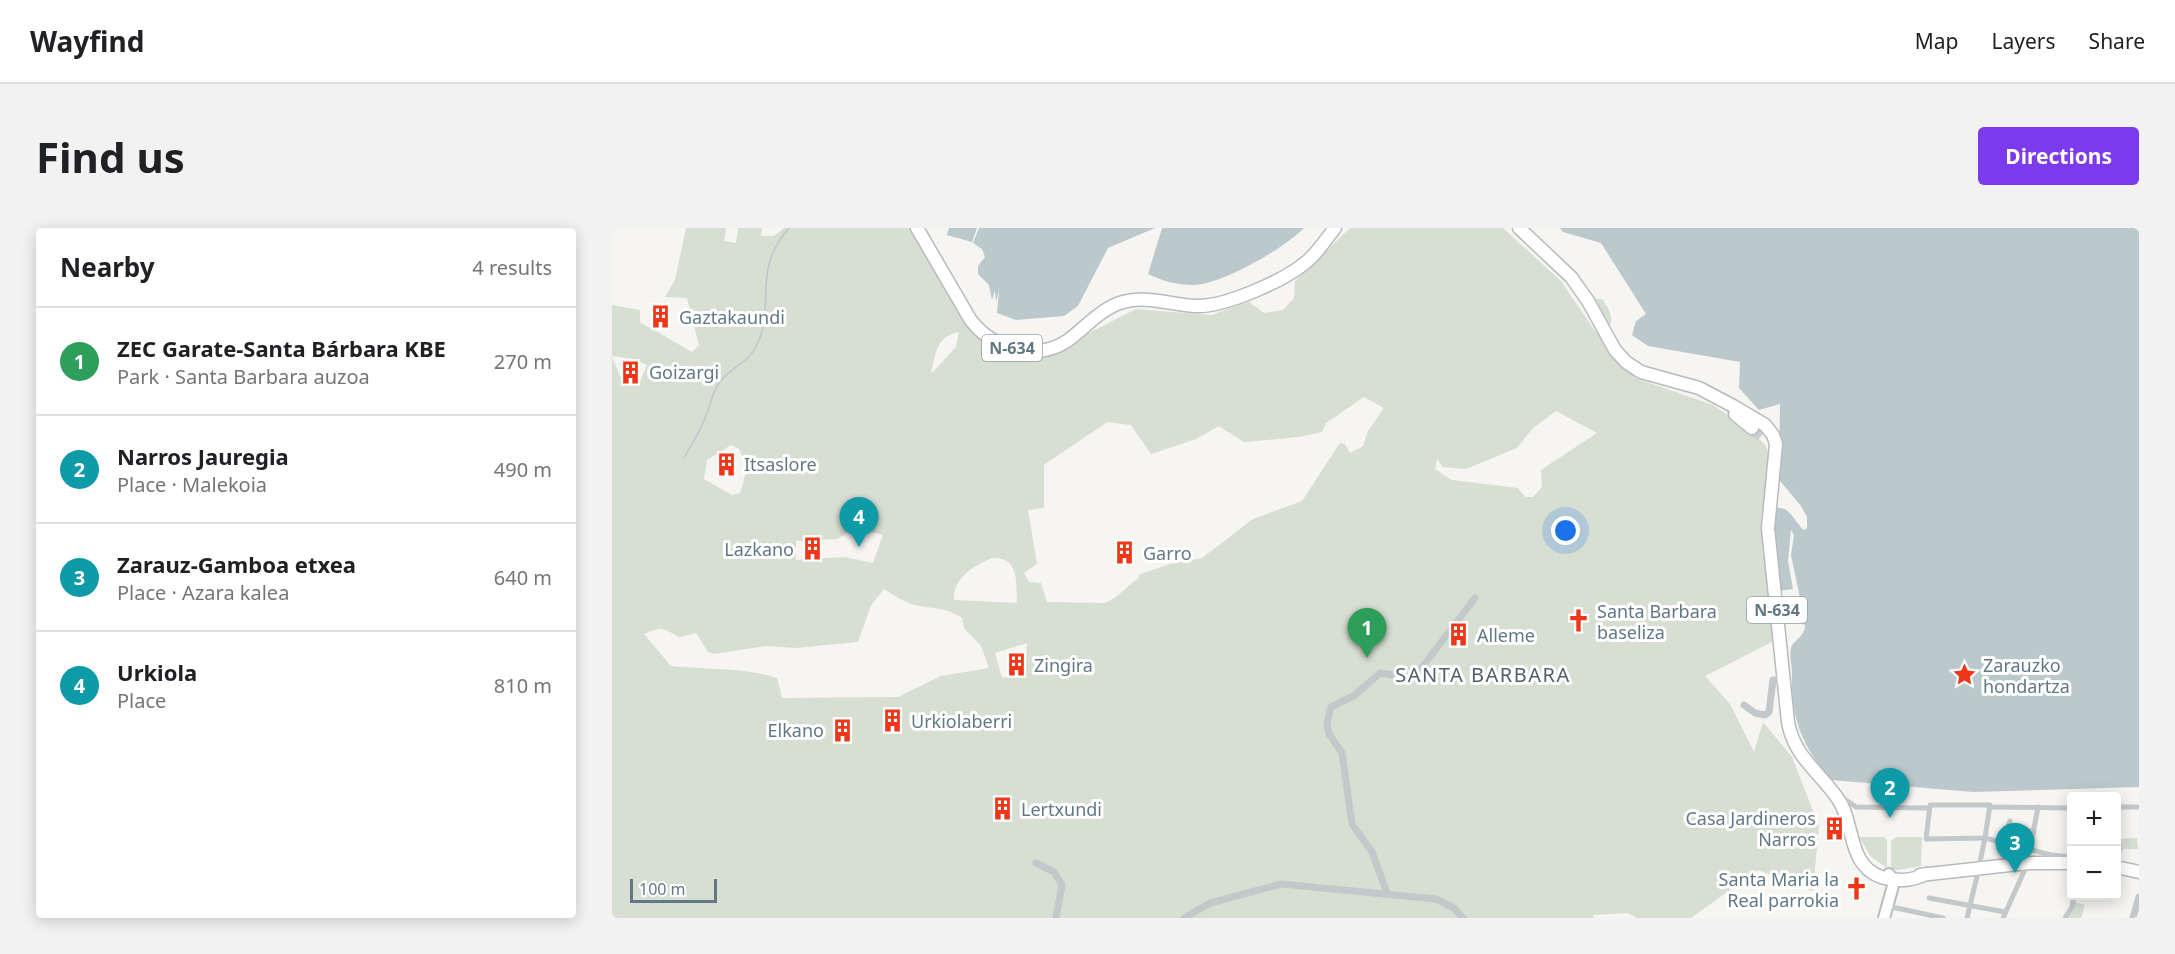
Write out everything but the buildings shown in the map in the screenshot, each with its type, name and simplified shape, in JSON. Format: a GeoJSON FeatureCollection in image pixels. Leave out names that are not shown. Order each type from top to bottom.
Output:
{"type":"FeatureCollection","features":[{"type":"Feature","properties":{"kind":"highway","name":"N-634"},"geometry":{"type":"LineString","coordinates":[[917,228],[970,319],[980,331],[993,341],[1010,348],[1044,350],[1067,340],[1103,312],[1122,302],[1143,300],[1196,306],[1229,300],[1292,273],[1308,261],[1335,228]]}},
{"type":"Feature","properties":{"kind":"highway","name":"N-634"},"geometry":{"type":"LineString","coordinates":[[1519,228],[1571,277],[1615,350],[1626,362],[1641,372],[1699,388],[1768,428],[1776,444],[1767,528],[1788,722],[1795,746],[1802,759],[1842,805],[1856,852],[1864,865],[1889,885]]}},
{"type":"Feature","properties":{"kind":"highway","name":"N-634"},"geometry":{"type":"LineString","coordinates":[[1711,395],[1752,428]]}},
{"type":"Feature","properties":{"kind":"highway","name":"N-634"},"geometry":{"type":"LineString","coordinates":[[1766,439],[1772,447],[1774,459]]}},
{"type":"Feature","properties":{"kind":"highway"},"geometry":{"type":"LineString","coordinates":[[1889,885],[1919,876],[2028,862],[2067,863]]}},
{"type":"Feature","properties":{"kind":"highway"},"geometry":{"type":"LineString","coordinates":[[2121,868],[2139,872]]}},
{"type":"Feature","properties":{"kind":"main road"},"geometry":{"type":"LineString","coordinates":[[1884,918],[1889,885]]}},
{"type":"Feature","properties":{"kind":"street"},"geometry":{"type":"LineString","coordinates":[[1387,893],[1372,852],[1352,824],[1342,753],[1329,734],[1327,723],[1332,707],[1355,694],[1380,673],[1408,677],[1420,670],[1475,598]]}},
{"type":"Feature","properties":{"kind":"street"},"geometry":{"type":"LineString","coordinates":[[1744,705],[1755,713],[1765,715],[1769,712],[1773,680],[1784,680]]}},
{"type":"Feature","properties":{"kind":"street"},"geometry":{"type":"LineString","coordinates":[[1846,800],[1857,807],[1926,808]]}},
{"type":"Feature","properties":{"kind":"street"},"geometry":{"type":"LineString","coordinates":[[2067,807],[1930,805],[1926,839],[1985,838],[2067,856]]}},
{"type":"Feature","properties":{"kind":"street"},"geometry":{"type":"LineString","coordinates":[[1980,862],[1990,820],[1989,807]]}},
{"type":"Feature","properties":{"kind":"street"},"geometry":{"type":"LineString","coordinates":[[2030,849],[2038,807]]}},
{"type":"Feature","properties":{"kind":"street"},"geometry":{"type":"LineString","coordinates":[[2121,807],[2139,807]]}},
{"type":"Feature","properties":{"kind":"street"},"geometry":{"type":"LineString","coordinates":[[2004,843],[2009,823],[2034,832]]}},
{"type":"Feature","properties":{"kind":"street"},"geometry":{"type":"LineString","coordinates":[[1036,863],[1054,872],[1062,885],[1056,918]]}},
{"type":"Feature","properties":{"kind":"street"},"geometry":{"type":"LineString","coordinates":[[1929,897],[1971,904],[2004,915],[2027,865]]}},
{"type":"Feature","properties":{"kind":"street"},"geometry":{"type":"LineString","coordinates":[[1967,918],[1977,872]]}},
{"type":"Feature","properties":{"kind":"street"},"geometry":{"type":"LineString","coordinates":[[1184,918],[1210,903],[1281,884],[1387,893],[1445,902],[1463,918]]}},
{"type":"Feature","properties":{"kind":"street"},"geometry":{"type":"LineString","coordinates":[[1889,885],[1943,918]]}},
{"type":"Feature","properties":{"kind":"street"},"geometry":{"type":"LineString","coordinates":[[2133,918],[2139,897]]}},
{"type":"Feature","properties":{"kind":"street"},"geometry":{"type":"LineString","coordinates":[[2066,918],[2073,900]]}},
{"type":"Feature","properties":{"kind":"shaded area"},"geometry":{"type":"Polygon","coordinates":[[[686,228],[726,228],[724,241],[736,243],[738,228],[762,228],[761,236],[774,236],[784,228],[910,228],[973,332],[991,347],[1028,357],[1075,340],[1136,309],[1211,315],[1249,302],[1264,313],[1283,310],[1294,298],[1295,281],[1350,228],[1503,228],[1561,281],[1593,328],[1635,378],[1713,405],[1750,430],[1766,446],[1770,459],[1761,520],[1774,641],[1705,676],[1730,704],[1754,752],[1763,722],[1792,757],[1819,826],[1813,891],[1758,870],[1691,918],[1637,918],[1628,913],[1593,915],[1594,918],[612,918],[612,357],[620,376],[639,384],[647,365],[633,359],[612,356],[612,305],[640,310],[640,322],[692,352],[699,345],[687,298],[665,297],[675,280],[686,228]],[[959,332],[945,338],[938,347],[931,374],[956,347],[959,332]],[[1364,397],[1326,423],[1322,432],[1299,437],[1244,442],[1219,426],[1196,439],[1151,454],[1131,425],[1107,422],[1044,465],[1044,508],[1028,510],[1037,564],[1024,573],[1029,582],[1041,583],[1047,602],[1108,602],[1139,578],[1138,575],[1170,564],[1202,558],[1253,519],[1302,501],[1340,443],[1345,444],[1350,453],[1363,446],[1368,431],[1384,408],[1364,397]],[[1556,411],[1533,428],[1517,448],[1466,469],[1443,467],[1437,459],[1435,469],[1452,480],[1518,488],[1525,497],[1533,497],[1542,487],[1541,470],[1597,433],[1556,411]],[[731,445],[707,460],[704,479],[732,495],[740,493],[747,469],[739,449],[731,445]],[[855,528],[837,539],[796,541],[796,560],[845,557],[873,563],[883,535],[855,528]],[[992,558],[978,565],[961,579],[957,585],[954,600],[1017,603],[1015,572],[1008,562],[992,558]],[[884,589],[871,605],[858,642],[796,648],[766,646],[714,654],[708,652],[696,633],[679,637],[659,629],[644,634],[671,666],[764,674],[777,678],[782,698],[898,697],[941,676],[989,668],[981,646],[964,628],[962,618],[945,610],[911,604],[884,589]],[[1027,643],[995,653],[1002,678],[1025,672],[1027,643]]]}},
{"type":"Feature","properties":{"kind":"shaded area"},"geometry":{"type":"Polygon","coordinates":[[[949,228],[977,228],[972,242],[947,235],[949,228]]]}},
{"type":"Feature","properties":{"kind":"shaded area"},"geometry":{"type":"Polygon","coordinates":[[[979,228],[1155,228],[1108,248],[1078,306],[1064,316],[1016,320],[997,313],[999,290],[996,302],[995,290],[992,300],[989,285],[978,274],[978,266],[985,257],[982,249],[973,243],[979,228]]]}},
{"type":"Feature","properties":{"kind":"shaded area"},"geometry":{"type":"Polygon","coordinates":[[[1162,228],[1304,228],[1283,245],[1252,264],[1219,279],[1193,285],[1170,282],[1148,274],[1162,228]]]}},
{"type":"Feature","properties":{"kind":"shaded area"},"geometry":{"type":"Polygon","coordinates":[[[1560,228],[2139,228],[2139,787],[1973,792],[1831,780],[1805,742],[1793,704],[1790,651],[1805,629],[1805,625],[1794,620],[1801,603],[1791,555],[1794,535],[1791,530],[1788,561],[1793,589],[1780,591],[1773,526],[1775,508],[1788,512],[1804,530],[1807,528],[1807,517],[1779,480],[1780,404],[1759,410],[1739,388],[1740,362],[1648,346],[1632,335],[1636,321],[1646,314],[1601,243],[1563,232],[1560,228]]]}},
{"type":"Feature","properties":{"kind":"shaded area"},"geometry":{"type":"Polygon","coordinates":[[[1595,299],[1602,299],[1608,309],[1611,317],[1609,328],[1595,299]]]}},
{"type":"Feature","properties":{"kind":"shaded area"},"geometry":{"type":"Polygon","coordinates":[[[1859,837],[1884,837],[1887,840],[1887,868],[1871,857],[1859,837]]]}},
{"type":"Feature","properties":{"kind":"shaded area"},"geometry":{"type":"Polygon","coordinates":[[[1896,837],[1922,837],[1921,866],[1898,870],[1891,868],[1891,841],[1896,837]]]}},
{"type":"Feature","properties":{"kind":"shaded area"},"geometry":{"type":"Polygon","coordinates":[[[2137,838],[2138,849],[2124,849],[2121,853],[2121,839],[2137,838]]]}},
{"type":"Feature","properties":{"kind":"shaded area"},"geometry":{"type":"Polygon","coordinates":[[[2075,902],[2085,905],[2081,918],[2069,918],[2075,902]]]}},
{"type":"Feature","properties":{"kind":"pier"},"geometry":{"type":"Polygon","coordinates":[[[1779,480],[1800,505],[1807,517],[1806,523],[1798,507],[1779,484],[1779,480]]]}},
{"type":"Feature","properties":{"kind":"waterway"},"geometry":{"type":"LineString","coordinates":[[684,458],[702,425],[719,383],[749,356],[757,345],[765,316],[767,273],[777,244],[789,228]]}},
{"type":"Feature","properties":{"kind":"tunnel"},"geometry":{"type":"LineString","coordinates":[[1752,428],[1766,439]]}},
{"type":"Feature","properties":{"kind":"place","name":"Gaztakaundi"},"geometry":{"type":"Point","coordinates":[661,317]}},
{"type":"Feature","properties":{"kind":"place","name":"Goizargi"},"geometry":{"type":"Point","coordinates":[631,372]}},
{"type":"Feature","properties":{"kind":"place","name":"Itsaslore"},"geometry":{"type":"Point","coordinates":[726,464]}},
{"type":"Feature","properties":{"kind":"place","name":"Urkiola"},"geometry":{"type":"Point","coordinates":[859,547]}},
{"type":"Feature","properties":{"kind":"place","name":"Lazkano"},"geometry":{"type":"Point","coordinates":[812,549]}},
{"type":"Feature","properties":{"kind":"place","name":"Garro"},"geometry":{"type":"Point","coordinates":[1125,553]}},
{"type":"Feature","properties":{"kind":"place","name":"Santa Barbara baseliza"},"geometry":{"type":"Point","coordinates":[1579,621]}},
{"type":"Feature","properties":{"kind":"place","name":"Alleme"},"geometry":{"type":"Point","coordinates":[1459,635]}},
{"type":"Feature","properties":{"kind":"place","name":"ZEC Garate-Santa Bárbara KBE"},"geometry":{"type":"Point","coordinates":[1367,658]}},
{"type":"Feature","properties":{"kind":"place","name":"Zingira"},"geometry":{"type":"Point","coordinates":[1016,665]}},
{"type":"Feature","properties":{"kind":"place","name":"Zarauzko hondartza"},"geometry":{"type":"Point","coordinates":[1965,675]}},
{"type":"Feature","properties":{"kind":"place","name":"Urkiolaberri"},"geometry":{"type":"Point","coordinates":[893,721]}},
{"type":"Feature","properties":{"kind":"place","name":"Elkano"},"geometry":{"type":"Point","coordinates":[842,730]}},
{"type":"Feature","properties":{"kind":"place","name":"Lertxundi"},"geometry":{"type":"Point","coordinates":[1003,809]}},
{"type":"Feature","properties":{"kind":"place","name":"Narros Jauregia"},"geometry":{"type":"Point","coordinates":[1890,818]}},
{"type":"Feature","properties":{"kind":"place","name":"Casa Jardineros Narros"},"geometry":{"type":"Point","coordinates":[1834,828]}},
{"type":"Feature","properties":{"kind":"place","name":"Zarauz-Gamboa etxea"},"geometry":{"type":"Point","coordinates":[2015,873]}},
{"type":"Feature","properties":{"kind":"place","name":"Santa Maria la Real parrokia"},"geometry":{"type":"Point","coordinates":[1857,889]}},
{"type":"Feature","properties":{"kind":"district","name":"SANTA BARBARA"},"geometry":{"type":"Point","coordinates":[1483,674]}}]}
